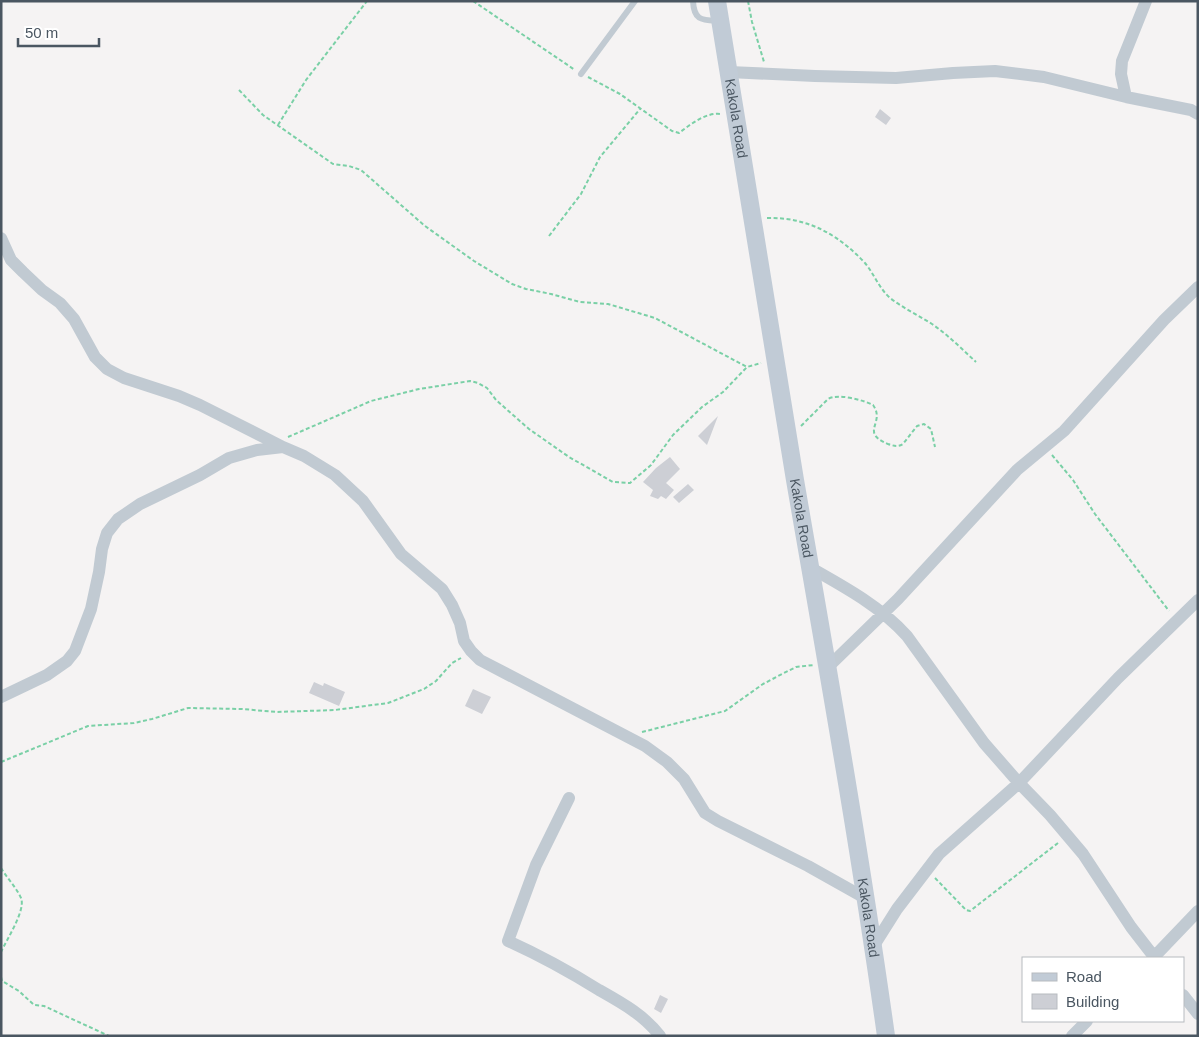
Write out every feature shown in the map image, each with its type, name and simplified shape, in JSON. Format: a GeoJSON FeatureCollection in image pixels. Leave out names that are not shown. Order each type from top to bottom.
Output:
{"type":"FeatureCollection","features":[{"type":"Feature","properties":{"kind":"main road","name":"Kakola Road"},"geometry":{"type":"LineString","coordinates":[[717,1],[874,947],[886,1036]]}},
{"type":"Feature","properties":{"kind":"street"},"geometry":{"type":"LineString","coordinates":[[1126,97],[1122,61],[1146,1]]}},
{"type":"Feature","properties":{"kind":"street"},"geometry":{"type":"LineString","coordinates":[[729,72],[896,78],[953,73],[995,72],[1044,77],[1190,110],[1198,114]]}},
{"type":"Feature","properties":{"kind":"street"},"geometry":{"type":"LineString","coordinates":[[1,238],[11,260],[42,290],[60,303],[74,319],[95,357],[106,369],[124,378],[200,405],[304,456],[335,475],[363,501],[401,554],[442,589],[460,623],[464,641],[470,651],[480,660],[645,746],[667,762],[684,779],[705,813],[808,866],[865,898]]}},
{"type":"Feature","properties":{"kind":"street"},"geometry":{"type":"LineString","coordinates":[[828,669],[883,615],[1017,470],[1045,448],[1079,416],[1164,320],[1198,288]]}},
{"type":"Feature","properties":{"kind":"street"},"geometry":{"type":"LineString","coordinates":[[1,697],[47,675],[67,662],[76,651],[91,609],[104,541],[107,533],[118,519],[140,504],[200,475],[229,458],[279,445]]}},
{"type":"Feature","properties":{"kind":"street"},"geometry":{"type":"LineString","coordinates":[[811,568],[847,588],[897,625],[907,636],[975,731],[1083,854],[1153,957]]}},
{"type":"Feature","properties":{"kind":"street"},"geometry":{"type":"LineString","coordinates":[[874,947],[897,908],[926,870],[952,841],[1019,783],[1118,678],[1198,600]]}},
{"type":"Feature","properties":{"kind":"street"},"geometry":{"type":"LineString","coordinates":[[569,798],[536,865],[508,941],[560,967],[638,1013],[660,1036]]}},
{"type":"Feature","properties":{"kind":"street"},"geometry":{"type":"LineString","coordinates":[[1155,957],[1198,911]]}},
{"type":"Feature","properties":{"kind":"street"},"geometry":{"type":"LineString","coordinates":[[1184,996],[1198,1014]]}},
{"type":"Feature","properties":{"kind":"street"},"geometry":{"type":"LineString","coordinates":[[1072,1036],[1086,1022]]}},
{"type":"Feature","properties":{"kind":"lane"},"geometry":{"type":"LineString","coordinates":[[581,74],[635,1]]}},
{"type":"Feature","properties":{"kind":"lane"},"geometry":{"type":"LineString","coordinates":[[694,1],[694,13],[698,18],[720,21]]}},
{"type":"Feature","properties":{"kind":"path"},"geometry":{"type":"LineString","coordinates":[[278,125],[306,80],[367,1]]}},
{"type":"Feature","properties":{"kind":"path"},"geometry":{"type":"LineString","coordinates":[[473,1],[561,62],[620,94],[672,131],[679,133],[704,117],[715,113],[736,116]]}},
{"type":"Feature","properties":{"kind":"path"},"geometry":{"type":"LineString","coordinates":[[748,1],[752,22],[768,74]]}},
{"type":"Feature","properties":{"kind":"path"},"geometry":{"type":"LineString","coordinates":[[239,90],[264,115],[332,164],[361,170],[425,226],[474,261],[512,284],[580,302],[608,304],[655,318],[747,368]]}},
{"type":"Feature","properties":{"kind":"path"},"geometry":{"type":"LineString","coordinates":[[548,236],[581,194],[600,157],[640,109]]}},
{"type":"Feature","properties":{"kind":"path"},"geometry":{"type":"LineString","coordinates":[[752,218],[792,219],[814,225],[827,232],[865,263],[887,295],[947,336],[976,362]]}},
{"type":"Feature","properties":{"kind":"path"},"geometry":{"type":"LineString","coordinates":[[279,445],[371,401],[419,389],[470,381],[487,388],[496,400],[529,429],[569,456],[613,482],[630,483],[651,465],[673,436],[702,407],[723,392],[747,368],[775,358]]}},
{"type":"Feature","properties":{"kind":"path"},"geometry":{"type":"LineString","coordinates":[[789,439],[828,399],[833,396],[841,396],[873,405],[877,413],[874,432],[877,438],[890,445],[900,446],[917,426],[924,424],[931,428],[935,447]]}},
{"type":"Feature","properties":{"kind":"path"},"geometry":{"type":"LineString","coordinates":[[1045,448],[1065,469],[1095,514],[1177,620]]}},
{"type":"Feature","properties":{"kind":"path"},"geometry":{"type":"LineString","coordinates":[[1,762],[88,726],[134,723],[188,708],[278,712],[335,710],[388,703],[424,689],[436,681],[459,658],[480,660]]}},
{"type":"Feature","properties":{"kind":"path"},"geometry":{"type":"LineString","coordinates":[[627,735],[725,711],[762,684],[796,667],[811,664],[828,669]]}},
{"type":"Feature","properties":{"kind":"path"},"geometry":{"type":"LineString","coordinates":[[926,870],[966,910],[970,911],[1042,854],[1068,836]]}},
{"type":"Feature","properties":{"kind":"path"},"geometry":{"type":"LineString","coordinates":[[1,868],[21,898],[22,905],[1,952]]}},
{"type":"Feature","properties":{"kind":"path"},"geometry":{"type":"LineString","coordinates":[[1,977],[2,981],[19,991],[34,1005],[44,1006],[109,1036]]}},
{"type":"Feature","properties":{"kind":"building"},"geometry":{"type":"Polygon","coordinates":[[[880,109],[891,118],[886,125],[875,117],[880,109]]]}},
{"type":"Feature","properties":{"kind":"building"},"geometry":{"type":"Polygon","coordinates":[[[718,416],[707,445],[698,436],[718,416]]]}},
{"type":"Feature","properties":{"kind":"building"},"geometry":{"type":"Polygon","coordinates":[[[670,457],[680,469],[666,483],[674,490],[666,499],[661,496],[658,499],[650,496],[653,490],[643,482],[670,457]]]}},
{"type":"Feature","properties":{"kind":"building"},"geometry":{"type":"Polygon","coordinates":[[[688,484],[694,490],[679,503],[673,497],[688,484]]]}},
{"type":"Feature","properties":{"kind":"building"},"geometry":{"type":"Polygon","coordinates":[[[314,682],[323,686],[324,683],[345,692],[339,706],[309,693],[314,682]]]}},
{"type":"Feature","properties":{"kind":"building"},"geometry":{"type":"Polygon","coordinates":[[[473,689],[491,697],[482,714],[465,706],[473,689]]]}},
{"type":"Feature","properties":{"kind":"building"},"geometry":{"type":"Polygon","coordinates":[[[660,995],[668,999],[661,1013],[654,1009],[660,995]]]}}]}
